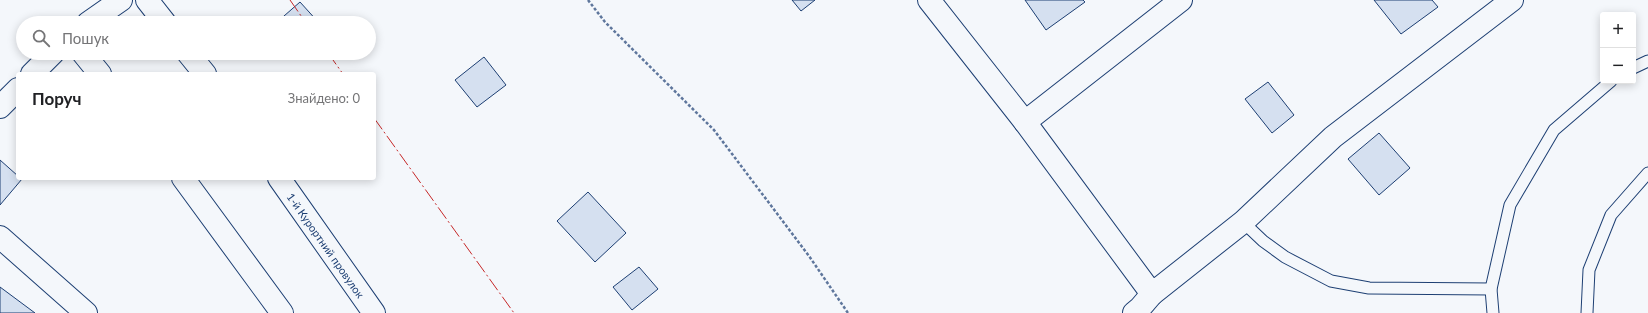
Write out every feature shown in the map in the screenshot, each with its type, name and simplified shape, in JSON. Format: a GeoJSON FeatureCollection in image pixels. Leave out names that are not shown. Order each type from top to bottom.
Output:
{"type":"FeatureCollection","features":[{"type":"Feature","properties":{"kind":"street"},"geometry":{"type":"LineString","coordinates":[[98,16],[121,0]]}},
{"type":"Feature","properties":{"kind":"street"},"geometry":{"type":"LineString","coordinates":[[147,0],[160,16]]}},
{"type":"Feature","properties":{"kind":"street"},"geometry":{"type":"LineString","coordinates":[[929,0],[1025,122],[1152,294]]}},
{"type":"Feature","properties":{"kind":"street"},"geometry":{"type":"LineString","coordinates":[[1025,122],[1181,0]]}},
{"type":"Feature","properties":{"kind":"street"},"geometry":{"type":"LineString","coordinates":[[1134,313],[1152,294],[1243,222],[1334,137],[1512,0]]}},
{"type":"Feature","properties":{"kind":"street"},"geometry":{"type":"LineString","coordinates":[[34,72],[46,60]]}},
{"type":"Feature","properties":{"kind":"street"},"geometry":{"type":"LineString","coordinates":[[89,60],[98,72]]}},
{"type":"Feature","properties":{"kind":"street"},"geometry":{"type":"LineString","coordinates":[[194,60],[203,72]]}},
{"type":"Feature","properties":{"kind":"street"},"geometry":{"type":"LineString","coordinates":[[0,107],[16,91]]}},
{"type":"Feature","properties":{"kind":"street"},"geometry":{"type":"LineString","coordinates":[[184,180],[282,313]]}},
{"type":"Feature","properties":{"kind":"street","name":"1-й Курортний провулок"},"geometry":{"type":"LineString","coordinates":[[280,180],[374,313]]}},
{"type":"Feature","properties":{"kind":"street"},"geometry":{"type":"LineString","coordinates":[[0,237],[86,313]]}},
{"type":"Feature","properties":{"kind":"lane"},"geometry":{"type":"LineString","coordinates":[[1636,67],[1648,61]]}},
{"type":"Feature","properties":{"kind":"lane"},"geometry":{"type":"LineString","coordinates":[[1493,313],[1491,289],[1510,204],[1554,130],[1607,84]]}},
{"type":"Feature","properties":{"kind":"lane"},"geometry":{"type":"LineString","coordinates":[[1586,313],[1589,270],[1611,215],[1648,173]]}},
{"type":"Feature","properties":{"kind":"lane"},"geometry":{"type":"LineString","coordinates":[[1243,222],[1263,241],[1285,258],[1331,281],[1369,288],[1491,289]]}},
{"type":"Feature","properties":{"kind":"path"},"geometry":{"type":"LineString","coordinates":[[588,0],[605,22],[714,130],[809,256],[848,313]]}},
{"type":"Feature","properties":{"kind":"building"},"geometry":{"type":"Polygon","coordinates":[[[792,0],[815,0],[801,11],[792,0]]]}},
{"type":"Feature","properties":{"kind":"building"},"geometry":{"type":"Polygon","coordinates":[[[1025,0],[1083,0],[1085,2],[1046,30],[1025,0]]]}},
{"type":"Feature","properties":{"kind":"building"},"geometry":{"type":"Polygon","coordinates":[[[1374,0],[1432,0],[1438,7],[1401,34],[1374,0]]]}},
{"type":"Feature","properties":{"kind":"building"},"geometry":{"type":"Polygon","coordinates":[[[300,2],[313,16],[284,16],[300,2]]]}},
{"type":"Feature","properties":{"kind":"building"},"geometry":{"type":"Polygon","coordinates":[[[484,57],[506,85],[477,107],[455,80],[484,57]]]}},
{"type":"Feature","properties":{"kind":"building"},"geometry":{"type":"Polygon","coordinates":[[[1268,82],[1294,115],[1272,133],[1245,99],[1268,82]]]}},
{"type":"Feature","properties":{"kind":"building"},"geometry":{"type":"Polygon","coordinates":[[[1379,133],[1410,168],[1379,195],[1348,159],[1379,133]]]}},
{"type":"Feature","properties":{"kind":"building"},"geometry":{"type":"Polygon","coordinates":[[[0,160],[16,174],[16,180],[21,180],[0,205],[0,160]]]}},
{"type":"Feature","properties":{"kind":"building"},"geometry":{"type":"Polygon","coordinates":[[[588,192],[626,233],[595,262],[557,221],[588,192]]]}},
{"type":"Feature","properties":{"kind":"building"},"geometry":{"type":"Polygon","coordinates":[[[639,267],[658,289],[632,310],[613,287],[639,267]]]}},
{"type":"Feature","properties":{"kind":"building"},"geometry":{"type":"Polygon","coordinates":[[[0,287],[35,313],[0,313],[0,287]]]}},
{"type":"Feature","properties":{"kind":"power"},"geometry":{"type":"LineString","coordinates":[[290,0],[301,16]]}},
{"type":"Feature","properties":{"kind":"power"},"geometry":{"type":"LineString","coordinates":[[333,60],[342,72]]}},
{"type":"Feature","properties":{"kind":"power"},"geometry":{"type":"LineString","coordinates":[[376,121],[514,313]]}}]}
